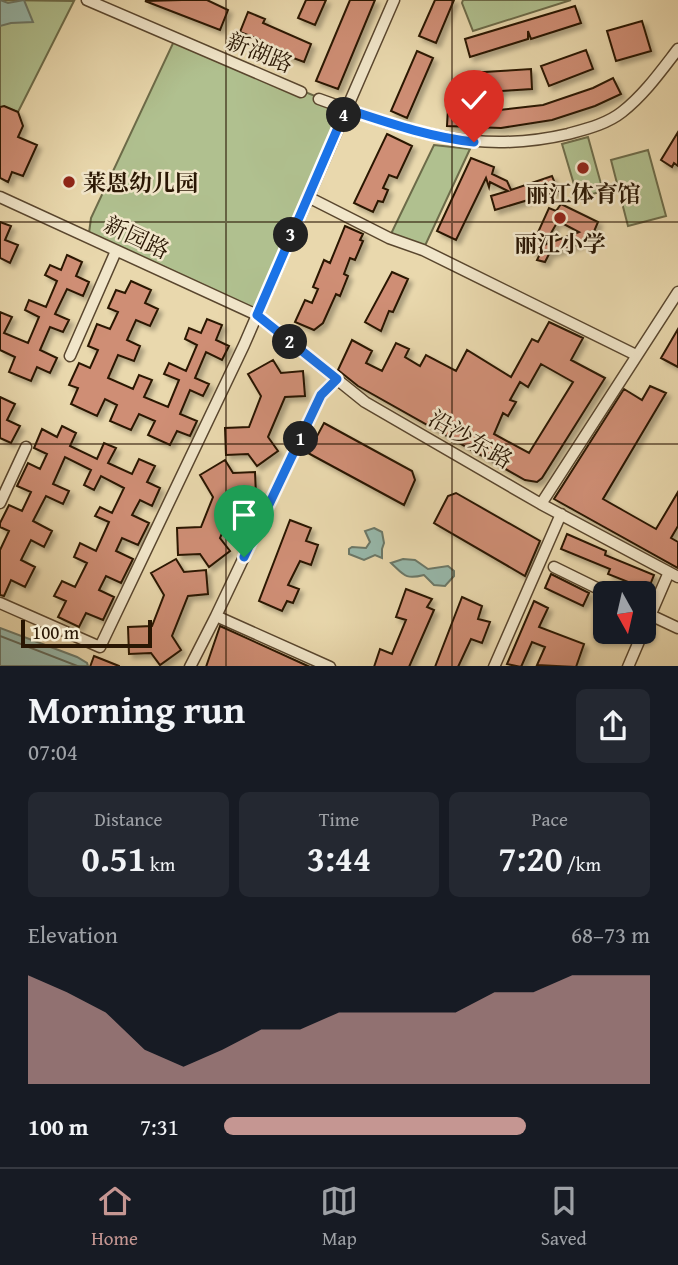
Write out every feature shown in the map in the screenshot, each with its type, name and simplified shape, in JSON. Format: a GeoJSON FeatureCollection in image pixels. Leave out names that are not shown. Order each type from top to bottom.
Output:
{"type":"FeatureCollection","features":[{"type":"Feature","properties":{"kind":"street","name":"新湖路"},"geometry":{"type":"LineString","coordinates":[[88,0],[301,92]]}},
{"type":"Feature","properties":{"kind":"street"},"geometry":{"type":"LineString","coordinates":[[0,603],[100,647],[257,315],[394,0]]}},
{"type":"Feature","properties":{"kind":"street"},"geometry":{"type":"LineString","coordinates":[[319,99],[396,126],[444,139],[500,143],[558,136],[601,124],[621,113],[654,81],[678,49]]}},
{"type":"Feature","properties":{"kind":"street","name":"新园路"},"geometry":{"type":"LineString","coordinates":[[0,197],[257,315]]}},
{"type":"Feature","properties":{"kind":"street"},"geometry":{"type":"LineString","coordinates":[[308,197],[388,238],[423,250],[636,355]]}},
{"type":"Feature","properties":{"kind":"street"},"geometry":{"type":"LineString","coordinates":[[71,356],[116,251]]}},
{"type":"Feature","properties":{"kind":"street"},"geometry":{"type":"LineString","coordinates":[[541,504],[678,292]]}},
{"type":"Feature","properties":{"kind":"street","name":"沿沙东路"},"geometry":{"type":"LineString","coordinates":[[257,315],[365,402],[541,504],[673,575]]}},
{"type":"Feature","properties":{"kind":"street"},"geometry":{"type":"LineString","coordinates":[[191,666],[321,395],[337,379]]}},
{"type":"Feature","properties":{"kind":"street"},"geometry":{"type":"LineString","coordinates":[[0,503],[26,447]]}},
{"type":"Feature","properties":{"kind":"street"},"geometry":{"type":"LineString","coordinates":[[494,666],[561,514]]}},
{"type":"Feature","properties":{"kind":"street"},"geometry":{"type":"LineString","coordinates":[[554,567],[593,586]]}},
{"type":"Feature","properties":{"kind":"street"},"geometry":{"type":"LineString","coordinates":[[656,600],[673,575]]}},
{"type":"Feature","properties":{"kind":"street"},"geometry":{"type":"LineString","coordinates":[[216,616],[328,666]]}},
{"type":"Feature","properties":{"kind":"street"},"geometry":{"type":"LineString","coordinates":[[656,618],[678,628]]}},
{"type":"Feature","properties":{"kind":"street"},"geometry":{"type":"LineString","coordinates":[[628,666],[638,644]]}},
{"type":"Feature","properties":{"kind":"green space"},"geometry":{"type":"Polygon","coordinates":[[[0,0],[74,1],[18,112],[0,107],[0,0]]]}},
{"type":"Feature","properties":{"kind":"green space"},"geometry":{"type":"Polygon","coordinates":[[[463,0],[571,0],[473,31],[463,0]]]}},
{"type":"Feature","properties":{"kind":"green space"},"geometry":{"type":"Polygon","coordinates":[[[175,39],[347,109],[257,314],[89,233],[91,218],[175,39]]]}},
{"type":"Feature","properties":{"kind":"green space","name":"丽江体育馆"},"geometry":{"type":"Polygon","coordinates":[[[588,137],[603,191],[578,198],[562,144],[588,137]]]}},
{"type":"Feature","properties":{"kind":"green space"},"geometry":{"type":"Polygon","coordinates":[[[434,145],[470,149],[423,250],[389,238],[434,145]]]}},
{"type":"Feature","properties":{"kind":"green space"},"geometry":{"type":"Polygon","coordinates":[[[648,150],[666,216],[628,226],[611,160],[648,150]]]}},
{"type":"Feature","properties":{"kind":"water"},"geometry":{"type":"Polygon","coordinates":[[[0,0],[8,3],[24,0],[33,22],[0,26],[0,0]]]}},
{"type":"Feature","properties":{"kind":"water"},"geometry":{"type":"Polygon","coordinates":[[[374,528],[382,532],[382,558],[375,555],[364,560],[349,554],[352,547],[366,548],[370,542],[365,531],[374,528]]]}},
{"type":"Feature","properties":{"kind":"water"},"geometry":{"type":"Polygon","coordinates":[[[403,559],[415,560],[428,569],[448,566],[454,571],[454,576],[445,586],[434,585],[424,575],[409,577],[391,563],[403,559]]]}},
{"type":"Feature","properties":{"kind":"water"},"geometry":{"type":"Polygon","coordinates":[[[0,628],[77,657],[88,666],[0,666],[0,628]]]}},
{"type":"Feature","properties":{"kind":"building"},"geometry":{"type":"Polygon","coordinates":[[[207,0],[228,10],[220,30],[145,1],[207,0]]]}},
{"type":"Feature","properties":{"kind":"building"},"geometry":{"type":"Polygon","coordinates":[[[306,0],[326,0],[315,25],[298,18],[306,0]]]}},
{"type":"Feature","properties":{"kind":"building"},"geometry":{"type":"Polygon","coordinates":[[[350,0],[375,0],[338,89],[316,81],[350,0]]]}},
{"type":"Feature","properties":{"kind":"building"},"geometry":{"type":"Polygon","coordinates":[[[435,0],[454,0],[436,43],[419,36],[435,0]]]}},
{"type":"Feature","properties":{"kind":"building"},"geometry":{"type":"Polygon","coordinates":[[[575,6],[581,23],[531,39],[528,31],[528,39],[470,57],[465,39],[575,6]]]}},
{"type":"Feature","properties":{"kind":"building"},"geometry":{"type":"Polygon","coordinates":[[[248,12],[265,19],[263,23],[311,44],[304,62],[261,46],[263,41],[240,32],[248,12]]]}},
{"type":"Feature","properties":{"kind":"building"},"geometry":{"type":"Polygon","coordinates":[[[642,21],[651,51],[616,61],[607,31],[642,21]]]}},
{"type":"Feature","properties":{"kind":"building"},"geometry":{"type":"Polygon","coordinates":[[[586,50],[593,69],[549,86],[541,66],[586,50]]]}},
{"type":"Feature","properties":{"kind":"building"},"geometry":{"type":"Polygon","coordinates":[[[417,51],[433,58],[407,118],[391,111],[417,51]]]}},
{"type":"Feature","properties":{"kind":"building"},"geometry":{"type":"Polygon","coordinates":[[[531,69],[532,89],[470,93],[468,73],[531,69]]]}},
{"type":"Feature","properties":{"kind":"building"},"geometry":{"type":"Polygon","coordinates":[[[613,78],[621,94],[552,120],[501,128],[447,126],[448,108],[469,111],[543,105],[593,88],[613,78]]]}},
{"type":"Feature","properties":{"kind":"building"},"geometry":{"type":"Polygon","coordinates":[[[0,107],[18,112],[23,126],[18,137],[37,145],[23,176],[12,172],[8,182],[0,178],[0,107]]]}},
{"type":"Feature","properties":{"kind":"building"},"geometry":{"type":"Polygon","coordinates":[[[678,132],[678,166],[674,163],[672,167],[661,160],[678,132]]]}},
{"type":"Feature","properties":{"kind":"building"},"geometry":{"type":"Polygon","coordinates":[[[387,134],[412,146],[397,178],[389,175],[383,188],[388,190],[383,202],[378,201],[373,212],[354,203],[387,134]]]}},
{"type":"Feature","properties":{"kind":"building"},"geometry":{"type":"Polygon","coordinates":[[[471,158],[494,167],[492,174],[507,181],[511,190],[552,176],[558,191],[495,210],[491,196],[508,191],[490,182],[489,187],[486,178],[456,240],[437,231],[471,158]]]}},
{"type":"Feature","properties":{"kind":"building"},"geometry":{"type":"Polygon","coordinates":[[[561,204],[598,222],[590,241],[549,254],[545,262],[537,260],[540,254],[530,250],[549,208],[556,211],[561,204]],[[558,221],[544,245],[579,232],[558,221]]]}},
{"type":"Feature","properties":{"kind":"building"},"geometry":{"type":"Polygon","coordinates":[[[0,222],[11,226],[5,240],[18,245],[10,263],[0,258],[0,222]]]}},
{"type":"Feature","properties":{"kind":"building"},"geometry":{"type":"Polygon","coordinates":[[[345,226],[363,234],[360,240],[363,241],[355,260],[350,258],[344,274],[348,276],[340,296],[336,294],[323,323],[314,330],[295,322],[305,300],[312,303],[318,289],[313,287],[324,260],[330,263],[345,226]]]}},
{"type":"Feature","properties":{"kind":"building"},"geometry":{"type":"Polygon","coordinates":[[[67,255],[82,262],[76,276],[89,282],[83,296],[67,289],[55,314],[69,320],[63,332],[50,327],[40,350],[57,358],[50,373],[37,367],[31,381],[9,372],[15,357],[0,350],[0,312],[12,317],[4,333],[28,343],[39,317],[25,310],[29,300],[46,307],[57,281],[45,275],[50,265],[61,270],[67,255]]]}},
{"type":"Feature","properties":{"kind":"building"},"geometry":{"type":"Polygon","coordinates":[[[392,272],[408,279],[393,312],[389,311],[381,331],[365,322],[392,272]]]}},
{"type":"Feature","properties":{"kind":"building"},"geometry":{"type":"Polygon","coordinates":[[[131,281],[151,290],[145,303],[158,309],[150,326],[136,320],[127,340],[140,346],[134,361],[118,355],[108,378],[133,389],[139,375],[152,380],[144,397],[168,407],[179,380],[164,374],[169,363],[186,371],[197,345],[185,339],[189,328],[201,333],[207,319],[222,325],[216,340],[229,346],[222,360],[206,352],[195,378],[209,384],[203,396],[190,390],[180,414],[197,421],[190,436],[177,431],[170,445],[148,435],[155,421],[139,414],[131,430],[110,421],[117,405],[105,399],[97,416],[71,404],[78,388],[69,385],[79,363],[90,368],[98,350],[88,346],[97,324],[110,329],[118,312],[108,308],[116,290],[125,293],[131,281]]]}},
{"type":"Feature","properties":{"kind":"building"},"geometry":{"type":"Polygon","coordinates":[[[549,322],[583,338],[571,360],[605,378],[537,482],[525,480],[358,386],[338,370],[352,340],[372,351],[366,363],[382,371],[396,343],[409,349],[405,357],[420,366],[426,355],[456,371],[467,350],[511,377],[532,339],[538,342],[549,322]],[[541,364],[528,387],[520,382],[510,400],[516,402],[508,416],[503,413],[494,434],[529,453],[573,382],[541,364]]]}},
{"type":"Feature","properties":{"kind":"building"},"geometry":{"type":"Polygon","coordinates":[[[678,329],[678,367],[661,358],[678,329]]]}},
{"type":"Feature","properties":{"kind":"building"},"geometry":{"type":"Polygon","coordinates":[[[273,360],[281,373],[303,371],[305,396],[285,397],[268,437],[278,451],[257,466],[248,454],[226,455],[225,428],[249,427],[261,396],[248,374],[273,360]]]}},
{"type":"Feature","properties":{"kind":"building"},"geometry":{"type":"Polygon","coordinates":[[[650,386],[666,393],[603,499],[656,529],[678,492],[678,526],[671,538],[678,542],[678,568],[554,499],[624,389],[642,400],[650,386]]]}},
{"type":"Feature","properties":{"kind":"building"},"geometry":{"type":"Polygon","coordinates":[[[0,397],[15,404],[7,420],[20,426],[11,443],[0,438],[0,397]]]}},
{"type":"Feature","properties":{"kind":"building"},"geometry":{"type":"Polygon","coordinates":[[[324,423],[412,471],[415,480],[404,505],[308,453],[324,423]]]}},
{"type":"Feature","properties":{"kind":"building"},"geometry":{"type":"Polygon","coordinates":[[[62,426],[76,433],[70,446],[97,459],[104,443],[116,448],[108,463],[132,474],[139,459],[155,466],[147,482],[160,488],[152,506],[140,500],[132,515],[149,523],[138,545],[122,538],[116,551],[133,559],[121,583],[106,576],[99,590],[114,597],[103,620],[86,613],[79,627],[58,617],[66,601],[54,596],[62,581],[75,587],[87,563],[74,557],[80,543],[96,551],[109,522],[95,516],[100,507],[112,513],[124,488],[101,476],[94,490],[84,485],[91,470],[65,457],[53,484],[69,491],[63,504],[46,496],[33,521],[52,531],[44,547],[31,540],[21,560],[35,567],[25,587],[11,580],[4,596],[0,595],[0,550],[9,531],[0,527],[0,523],[9,505],[22,511],[31,492],[17,486],[28,463],[40,469],[47,454],[34,448],[42,429],[57,437],[62,426]]]}},
{"type":"Feature","properties":{"kind":"building"},"geometry":{"type":"Polygon","coordinates":[[[225,460],[233,473],[255,472],[256,496],[237,497],[220,538],[230,551],[209,567],[200,554],[178,555],[177,528],[201,527],[213,497],[200,475],[225,460]]]}},
{"type":"Feature","properties":{"kind":"building"},"geometry":{"type":"Polygon","coordinates":[[[456,493],[540,541],[525,576],[434,523],[448,496],[456,493]]]}},
{"type":"Feature","properties":{"kind":"building"},"geometry":{"type":"Polygon","coordinates":[[[290,520],[311,528],[306,541],[318,545],[311,565],[300,561],[288,585],[299,589],[293,603],[287,601],[282,611],[259,601],[290,520]]]}},
{"type":"Feature","properties":{"kind":"building"},"geometry":{"type":"Polygon","coordinates":[[[567,534],[606,551],[605,555],[654,575],[652,581],[626,581],[608,574],[610,569],[561,549],[567,534]]]}},
{"type":"Feature","properties":{"kind":"building"},"geometry":{"type":"Polygon","coordinates":[[[176,559],[184,572],[206,570],[208,594],[188,596],[172,636],[181,650],[160,665],[151,653],[129,654],[128,627],[152,626],[164,595],[151,573],[176,559]]]}},
{"type":"Feature","properties":{"kind":"building"},"geometry":{"type":"Polygon","coordinates":[[[551,574],[589,593],[583,606],[545,588],[551,574]]]}},
{"type":"Feature","properties":{"kind":"building"},"geometry":{"type":"Polygon","coordinates":[[[406,589],[432,599],[427,607],[434,610],[409,666],[374,666],[380,649],[392,654],[406,620],[396,617],[406,589]]]}},
{"type":"Feature","properties":{"kind":"building"},"geometry":{"type":"Polygon","coordinates":[[[462,597],[482,606],[478,619],[490,622],[482,643],[471,639],[458,666],[435,666],[462,597]]]}},
{"type":"Feature","properties":{"kind":"building"},"geometry":{"type":"Polygon","coordinates":[[[534,601],[548,608],[539,627],[584,644],[576,666],[537,665],[545,647],[532,642],[521,666],[507,664],[534,601]]]}},
{"type":"Feature","properties":{"kind":"building"},"geometry":{"type":"Polygon","coordinates":[[[220,626],[308,666],[206,666],[220,626]]]}},
{"type":"Feature","properties":{"kind":"building"},"geometry":{"type":"Polygon","coordinates":[[[94,656],[119,666],[90,666],[94,656]]]}},
{"type":"Feature","properties":{"kind":"place","name":"丽江体育馆"},"geometry":{"type":"Point","coordinates":[583,168]}},
{"type":"Feature","properties":{"kind":"place","name":"莱恩幼儿园"},"geometry":{"type":"Point","coordinates":[69,182]}},
{"type":"Feature","properties":{"kind":"place","name":"丽江小学"},"geometry":{"type":"Point","coordinates":[560,218]}},
{"type":"Feature","properties":{"kind":"route"},"geometry":{"type":"LineString","coordinates":[[244,557],[321,395],[337,379],[257,315],[346,109],[411,131],[444,139],[474,142]]}}]}
